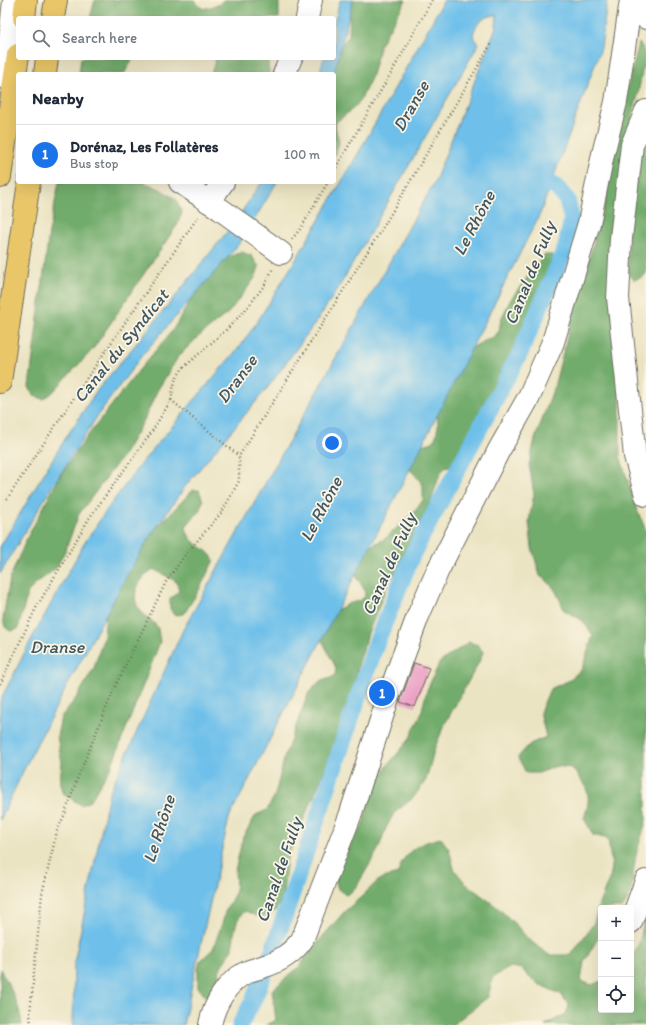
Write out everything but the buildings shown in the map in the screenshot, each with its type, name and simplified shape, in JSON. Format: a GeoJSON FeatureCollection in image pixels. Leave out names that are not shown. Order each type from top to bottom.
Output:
{"type":"FeatureCollection","features":[{"type":"Feature","properties":{"kind":"highway"},"geometry":{"type":"LineString","coordinates":[[24,16],[26,0]]}},
{"type":"Feature","properties":{"kind":"highway"},"geometry":{"type":"LineString","coordinates":[[53,16],[56,0]]}},
{"type":"Feature","properties":{"kind":"highway"},"geometry":{"type":"LineString","coordinates":[[0,177],[17,60]]}},
{"type":"Feature","properties":{"kind":"highway"},"geometry":{"type":"LineString","coordinates":[[45,72],[47,60]]}},
{"type":"Feature","properties":{"kind":"highway"},"geometry":{"type":"LineString","coordinates":[[0,382],[29,184]]}},
{"type":"Feature","properties":{"kind":"street"},"geometry":{"type":"LineString","coordinates":[[0,128],[14,0]]}},
{"type":"Feature","properties":{"kind":"street"},"geometry":{"type":"LineString","coordinates":[[307,16],[311,0]]}},
{"type":"Feature","properties":{"kind":"street"},"geometry":{"type":"LineString","coordinates":[[210,1025],[216,1004],[235,980],[246,972],[264,967],[286,957],[298,946],[307,929],[352,809],[406,647],[435,577],[499,450],[529,396],[553,342],[589,223],[602,154],[616,102],[631,0],[643,9],[646,18]]}},
{"type":"Feature","properties":{"kind":"street"},"geometry":{"type":"LineString","coordinates":[[285,72],[290,60]]}},
{"type":"Feature","properties":{"kind":"street"},"geometry":{"type":"LineString","coordinates":[[646,111],[632,145],[621,238],[618,298],[635,456],[646,494]]}},
{"type":"Feature","properties":{"kind":"street"},"geometry":{"type":"LineString","coordinates":[[183,184],[273,247]]}},
{"type":"Feature","properties":{"kind":"street"},"geometry":{"type":"LineString","coordinates":[[214,205],[222,184]]}},
{"type":"Feature","properties":{"kind":"street"},"geometry":{"type":"LineString","coordinates":[[634,914],[646,881]]}},
{"type":"Feature","properties":{"kind":"path"},"geometry":{"type":"LineString","coordinates":[[336,168],[432,0]]}},
{"type":"Feature","properties":{"kind":"path"},"geometry":{"type":"LineString","coordinates":[[31,1025],[30,1006],[42,894],[57,831],[114,689],[166,582],[184,554],[222,512],[239,481],[239,456],[385,224],[491,44]]}},
{"type":"Feature","properties":{"kind":"path"},"geometry":{"type":"LineString","coordinates":[[0,684],[36,608],[90,517],[152,433],[171,400],[176,378],[183,368],[226,330],[248,307],[266,283],[273,247],[301,228],[327,184]]}},
{"type":"Feature","properties":{"kind":"path"},"geometry":{"type":"LineString","coordinates":[[7,499],[88,375],[214,205]]}},
{"type":"Feature","properties":{"kind":"path"},"geometry":{"type":"LineString","coordinates":[[171,400],[239,456]]}},
{"type":"Feature","properties":{"kind":"green space"},"geometry":{"type":"Polygon","coordinates":[[[95,0],[194,0],[203,9],[218,5],[223,0],[279,0],[279,16],[91,16],[95,0]]]}},
{"type":"Feature","properties":{"kind":"green space"},"geometry":{"type":"Polygon","coordinates":[[[353,0],[406,0],[381,43],[371,78],[361,99],[355,107],[336,122],[336,72],[332,72],[338,49],[349,36],[350,10],[353,0]]]}},
{"type":"Feature","properties":{"kind":"green space"},"geometry":{"type":"Polygon","coordinates":[[[639,43],[642,46],[645,57],[637,99],[624,149],[620,456],[637,510],[646,530],[646,821],[636,856],[631,892],[626,903],[624,905],[599,905],[610,877],[612,867],[608,839],[593,835],[584,818],[588,802],[585,786],[572,768],[556,766],[539,773],[526,773],[518,757],[530,744],[546,737],[540,712],[550,689],[568,681],[582,669],[593,635],[582,620],[564,610],[553,587],[540,576],[532,548],[529,521],[534,494],[529,465],[535,439],[554,387],[605,203],[623,105],[639,43]]]}},
{"type":"Feature","properties":{"kind":"green space"},"geometry":{"type":"Polygon","coordinates":[[[81,60],[132,60],[125,72],[79,72],[81,60]]]}},
{"type":"Feature","properties":{"kind":"green space"},"geometry":{"type":"Polygon","coordinates":[[[215,60],[269,60],[269,72],[212,72],[215,60]]]}},
{"type":"Feature","properties":{"kind":"green space"},"geometry":{"type":"Polygon","coordinates":[[[336,131],[339,141],[336,151],[336,131]]]}},
{"type":"Feature","properties":{"kind":"green space"},"geometry":{"type":"Polygon","coordinates":[[[646,134],[646,273],[644,276],[634,280],[628,273],[629,192],[646,134]]]}},
{"type":"Feature","properties":{"kind":"green space"},"geometry":{"type":"Polygon","coordinates":[[[59,184],[149,184],[176,199],[182,213],[177,225],[93,349],[52,393],[44,399],[34,396],[29,387],[49,233],[59,184]]]}},
{"type":"Feature","properties":{"kind":"green space"},"geometry":{"type":"Polygon","coordinates":[[[242,252],[252,256],[259,267],[255,278],[229,312],[198,337],[178,357],[157,391],[144,420],[124,454],[79,514],[65,551],[56,568],[28,592],[18,629],[10,631],[5,627],[3,619],[10,578],[27,538],[60,476],[89,434],[172,331],[194,295],[228,257],[242,252]]]}},
{"type":"Feature","properties":{"kind":"green space"},"geometry":{"type":"Polygon","coordinates":[[[544,255],[552,255],[556,261],[555,273],[513,352],[473,435],[468,453],[456,464],[445,467],[440,474],[430,504],[410,540],[397,570],[389,581],[368,633],[336,744],[287,859],[282,899],[275,911],[266,916],[256,916],[246,911],[238,919],[236,923],[233,946],[219,972],[216,989],[207,997],[198,989],[198,969],[200,961],[213,949],[225,912],[236,891],[235,870],[243,837],[256,815],[267,810],[275,795],[285,755],[309,692],[321,681],[335,675],[336,668],[318,632],[327,619],[335,612],[365,596],[364,589],[353,571],[361,551],[386,538],[416,510],[423,500],[423,485],[402,461],[408,449],[433,442],[436,436],[438,426],[436,394],[453,359],[487,339],[494,337],[499,331],[501,319],[511,299],[544,255]]]}},
{"type":"Feature","properties":{"kind":"green space"},"geometry":{"type":"Polygon","coordinates":[[[193,490],[199,490],[203,501],[199,511],[186,526],[187,533],[194,542],[211,555],[214,560],[199,590],[184,614],[175,615],[170,609],[170,599],[179,591],[176,581],[153,569],[144,577],[138,586],[135,597],[136,603],[141,612],[157,626],[160,642],[111,767],[90,801],[81,805],[63,793],[60,780],[62,763],[57,736],[61,717],[77,697],[94,668],[104,636],[107,597],[135,550],[193,490]]]}},
{"type":"Feature","properties":{"kind":"green space"},"geometry":{"type":"Polygon","coordinates":[[[469,642],[478,645],[483,652],[446,722],[435,747],[426,780],[414,797],[394,813],[386,828],[378,850],[355,889],[346,895],[338,889],[335,878],[341,857],[362,827],[372,791],[387,766],[409,740],[421,714],[427,690],[440,662],[469,642]]]}},
{"type":"Feature","properties":{"kind":"green space"},"geometry":{"type":"Polygon","coordinates":[[[441,838],[449,849],[454,869],[466,884],[497,907],[528,939],[549,955],[571,955],[594,923],[598,908],[598,938],[584,962],[581,981],[592,985],[598,982],[598,1013],[634,1013],[634,954],[639,943],[646,913],[646,1025],[545,1025],[566,1014],[569,1006],[561,994],[540,985],[529,977],[522,969],[511,967],[493,977],[488,997],[452,1025],[267,1025],[276,1020],[272,990],[300,966],[311,950],[344,912],[380,879],[398,874],[408,853],[426,842],[441,838]]]}},
{"type":"Feature","properties":{"kind":"green space"},"geometry":{"type":"Polygon","coordinates":[[[0,969],[17,1003],[22,1025],[0,1025],[0,969]]]}},
{"type":"Feature","properties":{"kind":"water"},"geometry":{"type":"Polygon","coordinates":[[[340,0],[353,0],[334,72],[320,72],[323,60],[336,60],[336,16],[340,0]]]}},
{"type":"Feature","properties":{"kind":"water"},"geometry":{"type":"Polygon","coordinates":[[[444,0],[607,0],[601,48],[540,214],[388,512],[229,818],[183,1025],[73,1025],[74,963],[109,793],[183,630],[435,181],[496,27],[497,15],[484,18],[478,23],[473,35],[478,44],[474,52],[342,282],[321,315],[269,386],[187,484],[151,535],[126,577],[66,688],[28,761],[0,820],[0,701],[32,638],[85,542],[142,462],[241,345],[257,322],[295,261],[359,152],[444,0]]]}},
{"type":"Feature","properties":{"kind":"water","name":"Canal du Syndicat"},"geometry":{"type":"Polygon","coordinates":[[[261,184],[276,184],[244,237],[234,250],[143,354],[100,412],[48,493],[0,574],[0,547],[58,450],[95,393],[231,227],[261,184]]]}},
{"type":"Feature","properties":{"kind":"waterway","name":"Canal de Fully"},"geometry":{"type":"LineString","coordinates":[[240,1025],[253,1001],[272,953],[377,641],[413,553],[519,355],[565,250],[572,220],[567,200],[557,188],[533,170]]}},
{"type":"Feature","properties":{"kind":"place","name":"Dorénaz, Les Follatères"},"geometry":{"type":"Point","coordinates":[382,693]}},
{"type":"Feature","properties":{"kind":"water label","name":"Dranse"},"geometry":{"type":"Point","coordinates":[411,106]}},
{"type":"Feature","properties":{"kind":"water label","name":"Le Rhône"},"geometry":{"type":"Point","coordinates":[474,223]}},
{"type":"Feature","properties":{"kind":"water label","name":"Dranse"},"geometry":{"type":"Point","coordinates":[237,379]}},
{"type":"Feature","properties":{"kind":"water label","name":"Le Rhône"},"geometry":{"type":"Point","coordinates":[321,509]}},
{"type":"Feature","properties":{"kind":"water label","name":"Dranse"},"geometry":{"type":"Point","coordinates":[57,647]}},
{"type":"Feature","properties":{"kind":"water label","name":"Le Rhône"},"geometry":{"type":"Point","coordinates":[159,829]}}]}
